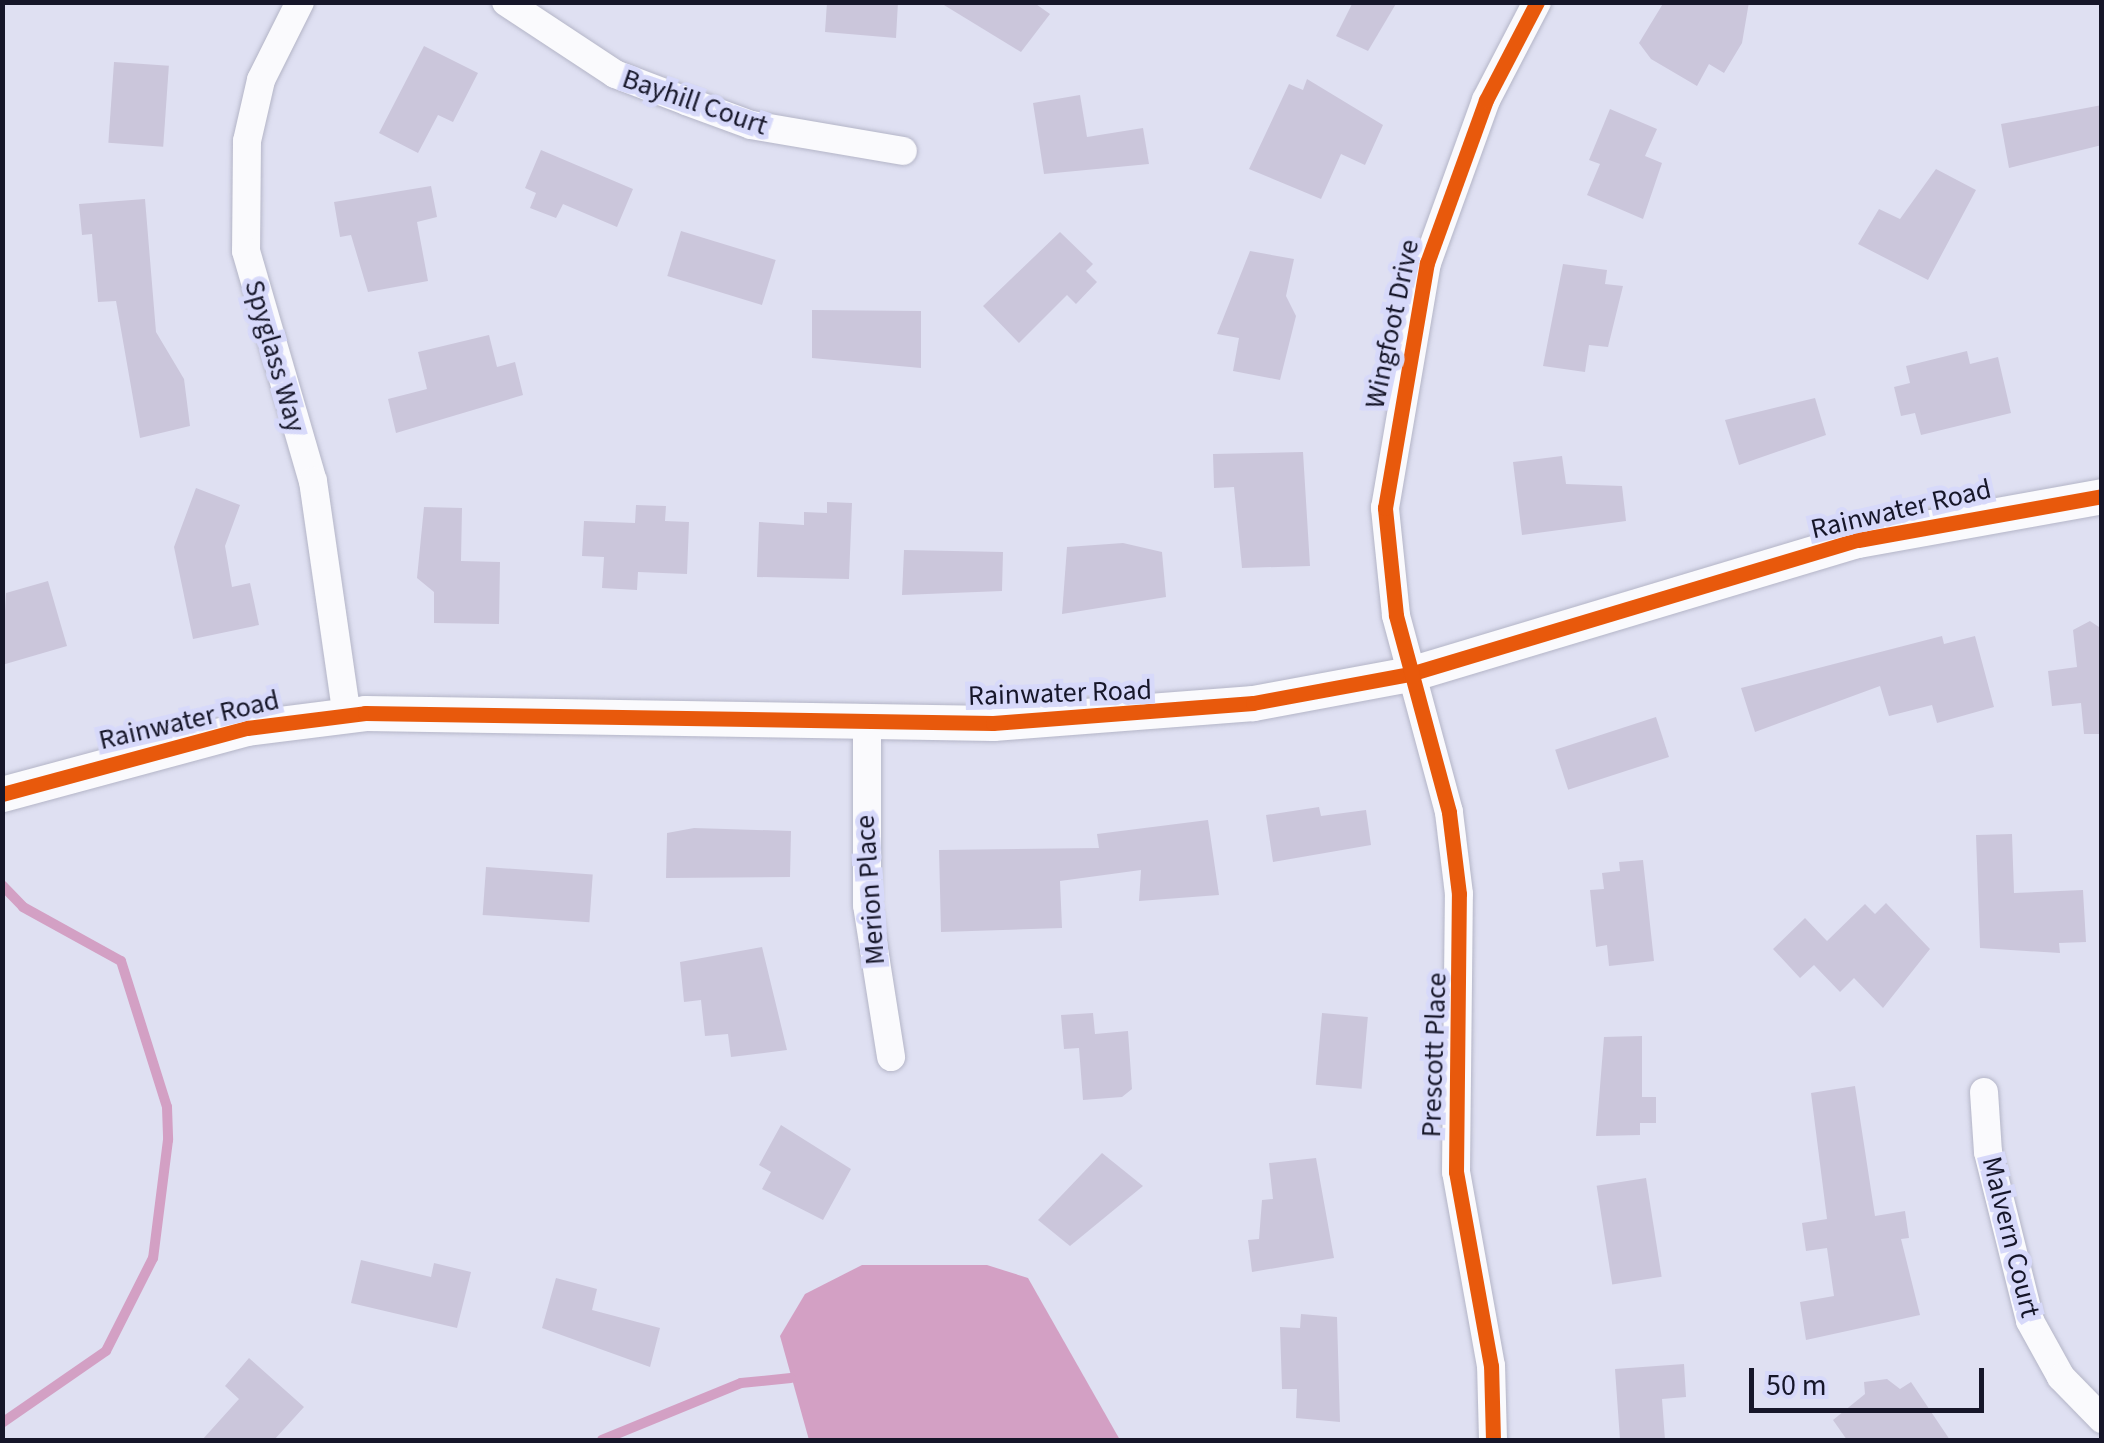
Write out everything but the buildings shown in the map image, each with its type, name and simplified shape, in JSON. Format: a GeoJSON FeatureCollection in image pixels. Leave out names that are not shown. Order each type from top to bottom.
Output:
{"type":"FeatureCollection","features":[{"type":"Feature","properties":{"kind":"street","name":"Spyglass Way"},"geometry":{"type":"LineString","coordinates":[[300,2],[254,110],[246,250],[312,482],[347,716]]}},
{"type":"Feature","properties":{"kind":"street","name":"Bayhill Court"},"geometry":{"type":"LineString","coordinates":[[506,2],[614,74],[751,125],[903,151]]}},
{"type":"Feature","properties":{"kind":"street","name":"Wingfoot Drive"},"geometry":{"type":"LineString","coordinates":[[1410,674],[1388,557],[1393,434],[1427,263],[1486,100],[1537,2]]}},
{"type":"Feature","properties":{"kind":"street","name":"Rainwater Road"},"geometry":{"type":"LineString","coordinates":[[2,794],[248,728],[347,716],[867,721],[1164,714],[1410,674],[1858,540],[2102,496]]}},
{"type":"Feature","properties":{"kind":"street","name":"Prescott Place"},"geometry":{"type":"LineString","coordinates":[[1410,674],[1449,812],[1459,894],[1456,1172],[1491,1366],[1493,1440]]}},
{"type":"Feature","properties":{"kind":"street","name":"Merion Place"},"geometry":{"type":"LineString","coordinates":[[867,721],[867,905],[891,1057]]}},
{"type":"Feature","properties":{"kind":"street","name":"Malvern Court"},"geometry":{"type":"LineString","coordinates":[[1984,1092],[1988,1152],[2030,1321],[2062,1377],[2102,1419]]}},
{"type":"Feature","properties":{"kind":"shaded area"},"geometry":{"type":"Polygon","coordinates":[[[862,1265],[987,1265],[1028,1278],[1120,1440],[809,1440],[780,1336],[805,1294],[862,1265]]]}},
{"type":"Feature","properties":{"kind":"waterway"},"geometry":{"type":"LineString","coordinates":[[2,885],[23,907],[121,961],[167,1107],[168,1140],[153,1258],[106,1351],[2,1423]]}},
{"type":"Feature","properties":{"kind":"waterway"},"geometry":{"type":"LineString","coordinates":[[602,1440],[741,1383],[791,1378]]}},
{"type":"Feature","properties":{"kind":"cycle path"},"geometry":{"type":"LineString","coordinates":[[1493,1440],[1491,1366],[1456,1172],[1459,894],[1449,812],[1396,615],[1385,508],[1427,263],[1486,100],[1537,2]]}},
{"type":"Feature","properties":{"kind":"cycle path"},"geometry":{"type":"LineString","coordinates":[[2,794],[247,728],[365,713],[993,723],[1253,703],[1410,674],[1858,540],[2102,496]]}}]}
